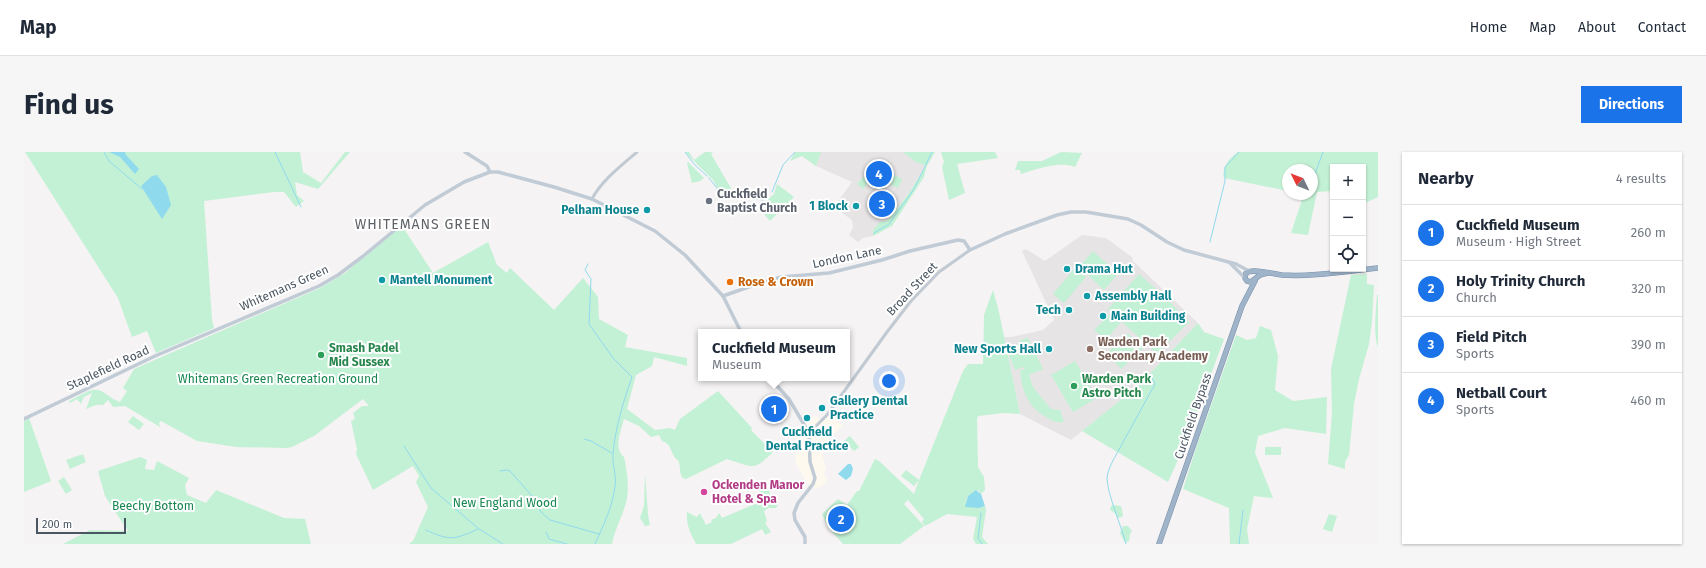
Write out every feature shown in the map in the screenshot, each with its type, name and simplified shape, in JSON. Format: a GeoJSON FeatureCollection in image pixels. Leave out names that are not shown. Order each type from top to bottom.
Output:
{"type":"FeatureCollection","features":[{"type":"Feature","properties":{"kind":"highway"},"geometry":{"type":"LineString","coordinates":[[1267,273],[1260,275],[1256,280],[1251,282],[1245,279],[1246,273],[1251,271],[1311,275],[1378,268]]}},
{"type":"Feature","properties":{"kind":"highway"},"geometry":{"type":"LineString","coordinates":[[1251,271],[1256,273],[1256,280]]}},
{"type":"Feature","properties":{"kind":"highway","name":"Cuckfield Bypass"},"geometry":{"type":"LineString","coordinates":[[1245,279],[1247,294]]}},
{"type":"Feature","properties":{"kind":"highway","name":"Cuckfield Bypass"},"geometry":{"type":"LineString","coordinates":[[1159,544],[1247,294],[1256,280]]}},
{"type":"Feature","properties":{"kind":"main road"},"geometry":{"type":"LineString","coordinates":[[465,152],[487,166],[490,172],[514,176],[592,199],[647,225],[688,258],[723,296],[740,329]]}},
{"type":"Feature","properties":{"kind":"main road","name":"Whitemans Green"},"geometry":{"type":"LineString","coordinates":[[201,336],[309,291],[329,281],[362,257],[425,204],[464,182],[490,172]]}},
{"type":"Feature","properties":{"kind":"main road","name":"Broad Street"},"geometry":{"type":"LineString","coordinates":[[970,250],[1005,234],[1057,215],[1071,212],[1106,215],[1128,220],[1141,225],[1177,247],[1229,263]]}},
{"type":"Feature","properties":{"kind":"main road","name":"London Lane"},"geometry":{"type":"LineString","coordinates":[[723,296],[781,278],[829,273],[882,260],[910,251],[958,240],[964,241],[970,250]]}},
{"type":"Feature","properties":{"kind":"main road"},"geometry":{"type":"LineString","coordinates":[[1229,263],[1236,264],[1251,271]]}},
{"type":"Feature","properties":{"kind":"main road"},"geometry":{"type":"LineString","coordinates":[[1229,263],[1238,270],[1245,279]]}},
{"type":"Feature","properties":{"kind":"main road","name":"Staplefield Road"},"geometry":{"type":"LineString","coordinates":[[24,419],[201,336]]}},
{"type":"Feature","properties":{"kind":"main road"},"geometry":{"type":"LineString","coordinates":[[773,381],[789,399],[809,433],[810,462],[815,478],[813,484],[798,503],[794,513],[795,520],[805,537],[805,544]]}},
{"type":"Feature","properties":{"kind":"street"},"geometry":{"type":"LineString","coordinates":[[592,199],[607,180],[638,152]]}},
{"type":"Feature","properties":{"kind":"street","name":"Broad Street"},"geometry":{"type":"LineString","coordinates":[[809,433],[827,415],[887,332],[911,302],[939,272],[970,250]]}},
{"type":"Feature","properties":{"kind":"shaded area"},"geometry":{"type":"Polygon","coordinates":[[[802,152],[934,152],[907,196],[887,221],[873,230],[873,236],[863,238],[858,242],[849,235],[853,228],[852,220],[834,207],[852,182],[816,166],[802,156],[802,152]]]}},
{"type":"Feature","properties":{"kind":"shaded area","name":"Warden Park Secondary Academy"},"geometry":{"type":"Polygon","coordinates":[[[1082,235],[1106,238],[1133,258],[1132,260],[1198,323],[1138,386],[1071,440],[1020,414],[1004,337],[1011,337],[1043,330],[1054,320],[1022,251],[1026,249],[1045,261],[1082,235]]]}},
{"type":"Feature","properties":{"kind":"shaded area"},"geometry":{"type":"Polygon","coordinates":[[[807,411],[812,418],[815,415],[822,421],[828,413],[843,426],[823,444],[825,453],[822,454],[826,468],[824,473],[827,480],[825,484],[819,488],[813,487],[807,483],[796,464],[795,454],[799,453],[795,434],[806,428],[800,417],[807,411]]]}},
{"type":"Feature","properties":{"kind":"green space"},"geometry":{"type":"Polygon","coordinates":[[[25,152],[300,152],[303,172],[321,183],[345,152],[350,152],[318,189],[295,182],[297,195],[304,201],[296,207],[284,192],[204,201],[212,320],[214,328],[156,353],[147,331],[132,337],[118,298],[25,152]]]}},
{"type":"Feature","properties":{"kind":"green space"},"geometry":{"type":"Polygon","coordinates":[[[685,152],[689,152],[694,160],[705,152],[713,152],[711,154],[735,195],[721,194],[713,180],[685,152]]]}},
{"type":"Feature","properties":{"kind":"green space"},"geometry":{"type":"Polygon","coordinates":[[[795,152],[821,152],[816,166],[802,156],[790,161],[795,152]]]}},
{"type":"Feature","properties":{"kind":"green space"},"geometry":{"type":"Polygon","coordinates":[[[903,152],[935,152],[927,166],[924,177],[892,226],[873,236],[873,230],[880,222],[887,221],[907,196],[926,166],[916,162],[903,152]]]}},
{"type":"Feature","properties":{"kind":"green space"},"geometry":{"type":"Polygon","coordinates":[[[941,152],[995,152],[998,158],[957,164],[965,193],[949,200],[942,167],[944,162],[941,152]]]}},
{"type":"Feature","properties":{"kind":"green space"},"geometry":{"type":"Polygon","coordinates":[[[1061,152],[1082,153],[1075,167],[1069,165],[1055,165],[1021,174],[1020,170],[1015,170],[1018,161],[1042,161],[1061,152]]]}},
{"type":"Feature","properties":{"kind":"green space"},"geometry":{"type":"Polygon","coordinates":[[[1238,152],[1378,152],[1378,197],[1366,203],[1366,164],[1330,164],[1330,191],[1318,192],[1318,164],[1282,164],[1282,190],[1224,178],[1223,174],[1225,167],[1232,157],[1238,152]]]}},
{"type":"Feature","properties":{"kind":"green space"},"geometry":{"type":"Polygon","coordinates":[[[688,162],[704,178],[700,181],[692,183],[688,162]]]}},
{"type":"Feature","properties":{"kind":"green space"},"geometry":{"type":"Polygon","coordinates":[[[874,166],[902,179],[898,188],[869,175],[874,166]]]}},
{"type":"Feature","properties":{"kind":"green space"},"geometry":{"type":"Polygon","coordinates":[[[865,175],[881,185],[878,189],[869,182],[863,189],[857,184],[865,175]]]}},
{"type":"Feature","properties":{"kind":"green space"},"geometry":{"type":"Polygon","coordinates":[[[777,184],[794,197],[770,221],[759,208],[774,194],[777,184]]]}},
{"type":"Feature","properties":{"kind":"green space"},"geometry":{"type":"Polygon","coordinates":[[[884,190],[894,198],[880,217],[869,209],[884,190]]]}},
{"type":"Feature","properties":{"kind":"green space"},"geometry":{"type":"Polygon","coordinates":[[[1302,200],[1315,200],[1308,235],[1291,233],[1302,200]]]}},
{"type":"Feature","properties":{"kind":"green space"},"geometry":{"type":"Polygon","coordinates":[[[402,226],[433,273],[488,242],[497,265],[507,273],[510,268],[554,310],[583,278],[598,297],[599,319],[628,335],[625,347],[687,358],[687,366],[654,357],[652,366],[636,375],[627,409],[655,430],[670,428],[675,430],[680,419],[718,391],[752,428],[751,430],[773,452],[757,465],[748,466],[727,459],[686,479],[683,478],[681,474],[678,460],[675,458],[669,446],[662,441],[659,435],[651,437],[639,426],[624,419],[618,444],[624,457],[628,493],[626,504],[612,544],[409,544],[413,541],[428,507],[416,482],[419,476],[413,466],[373,490],[356,454],[357,449],[351,421],[355,419],[353,413],[362,406],[369,406],[363,399],[314,436],[292,447],[286,448],[236,447],[197,441],[161,421],[159,423],[160,427],[125,406],[113,407],[108,400],[103,405],[96,405],[86,409],[92,393],[84,397],[81,404],[77,399],[70,403],[69,401],[93,390],[101,391],[114,400],[120,402],[127,391],[123,388],[134,369],[320,288],[345,273],[402,226]]]}},
{"type":"Feature","properties":{"kind":"green space"},"geometry":{"type":"Polygon","coordinates":[[[1093,251],[1118,274],[1104,290],[1079,267],[1093,251]]]}},
{"type":"Feature","properties":{"kind":"green space"},"geometry":{"type":"Polygon","coordinates":[[[1075,268],[1086,277],[1064,303],[1053,294],[1075,268]]]}},
{"type":"Feature","properties":{"kind":"green space"},"geometry":{"type":"Polygon","coordinates":[[[1139,274],[1164,296],[1189,322],[1157,354],[1108,309],[1139,274]]]}},
{"type":"Feature","properties":{"kind":"green space"},"geometry":{"type":"Polygon","coordinates":[[[1367,274],[1367,284],[1374,285],[1372,322],[1369,344],[1359,379],[1354,404],[1349,455],[1345,462],[1345,469],[1328,464],[1332,413],[1331,369],[1351,275],[1367,274]]]}},
{"type":"Feature","properties":{"kind":"green space"},"geometry":{"type":"Polygon","coordinates":[[[993,290],[1020,414],[1004,413],[978,416],[977,419],[978,467],[984,477],[985,490],[981,494],[978,490],[968,496],[966,502],[979,508],[985,506],[986,510],[982,537],[988,544],[976,544],[973,539],[977,517],[947,514],[925,526],[922,522],[924,519],[908,500],[904,504],[924,526],[900,544],[843,544],[828,527],[822,514],[838,499],[847,505],[857,491],[859,491],[875,459],[914,494],[963,371],[968,364],[983,364],[984,315],[993,290]]]}},
{"type":"Feature","properties":{"kind":"green space"},"geometry":{"type":"Polygon","coordinates":[[[1378,295],[1378,348],[1375,329],[1378,295]]]}},
{"type":"Feature","properties":{"kind":"green space"},"geometry":{"type":"Polygon","coordinates":[[[1109,315],[1112,315],[1121,322],[1106,340],[1094,330],[1109,315]]]}},
{"type":"Feature","properties":{"kind":"green space"},"geometry":{"type":"Polygon","coordinates":[[[1198,323],[1204,332],[1224,339],[1186,442],[1168,482],[1082,431],[1138,386],[1198,323]]]}},
{"type":"Feature","properties":{"kind":"green space"},"geometry":{"type":"Polygon","coordinates":[[[1260,326],[1271,330],[1278,356],[1275,390],[1293,401],[1327,397],[1326,434],[1285,428],[1258,436],[1255,453],[1273,498],[1254,496],[1247,529],[1249,544],[1230,544],[1229,508],[1183,489],[1236,335],[1247,340],[1256,338],[1260,326]]]}},
{"type":"Feature","properties":{"kind":"green space"},"geometry":{"type":"Polygon","coordinates":[[[1128,333],[1143,348],[1121,369],[1107,353],[1128,333]]]}},
{"type":"Feature","properties":{"kind":"green space"},"geometry":{"type":"Polygon","coordinates":[[[1028,338],[1043,369],[1029,375],[1033,387],[1051,409],[1060,410],[1064,422],[1052,421],[1040,413],[1030,403],[1024,392],[1020,371],[1025,369],[1023,367],[1015,370],[1009,355],[1021,340],[1028,338]]]}},
{"type":"Feature","properties":{"kind":"green space","name":"Warden Park Astro Pitch"},"geometry":{"type":"Polygon","coordinates":[[[1075,361],[1097,398],[1073,412],[1051,375],[1075,361]]]}},
{"type":"Feature","properties":{"kind":"green space"},"geometry":{"type":"Polygon","coordinates":[[[133,416],[144,424],[139,430],[128,422],[133,416]]]}},
{"type":"Feature","properties":{"kind":"green space"},"geometry":{"type":"Polygon","coordinates":[[[29,418],[51,481],[24,492],[24,421],[29,418]]]}},
{"type":"Feature","properties":{"kind":"green space"},"geometry":{"type":"Polygon","coordinates":[[[850,436],[859,447],[854,451],[844,441],[850,436]]]}},
{"type":"Feature","properties":{"kind":"green space"},"geometry":{"type":"Polygon","coordinates":[[[1265,447],[1281,447],[1281,455],[1265,455],[1265,447]]]}},
{"type":"Feature","properties":{"kind":"green space"},"geometry":{"type":"Polygon","coordinates":[[[83,454],[86,462],[70,469],[66,460],[83,454]]]}},
{"type":"Feature","properties":{"kind":"green space","name":"Beechy Bottom"},"geometry":{"type":"Polygon","coordinates":[[[140,457],[147,460],[145,469],[154,470],[157,461],[189,478],[185,485],[187,495],[206,503],[216,490],[284,518],[305,519],[311,544],[63,544],[90,530],[128,531],[105,496],[98,471],[140,457]]]}},
{"type":"Feature","properties":{"kind":"green space"},"geometry":{"type":"Polygon","coordinates":[[[906,470],[919,480],[914,486],[901,476],[906,470]]]}},
{"type":"Feature","properties":{"kind":"green space"},"geometry":{"type":"Polygon","coordinates":[[[645,473],[650,525],[645,526],[640,518],[644,506],[645,473]]]}},
{"type":"Feature","properties":{"kind":"green space"},"geometry":{"type":"Polygon","coordinates":[[[64,477],[72,490],[66,494],[58,481],[64,477]]]}},
{"type":"Feature","properties":{"kind":"green space"},"geometry":{"type":"Polygon","coordinates":[[[766,483],[772,499],[778,505],[776,508],[769,508],[764,511],[767,521],[765,523],[771,532],[765,535],[762,529],[731,544],[696,544],[687,521],[687,512],[697,517],[700,513],[706,525],[712,522],[711,520],[716,518],[719,513],[722,518],[763,499],[758,487],[766,483]]]}},
{"type":"Feature","properties":{"kind":"green space"},"geometry":{"type":"Polygon","coordinates":[[[1111,506],[1121,506],[1122,517],[1117,518],[1116,514],[1110,510],[1111,506]]]}},
{"type":"Feature","properties":{"kind":"green space"},"geometry":{"type":"Polygon","coordinates":[[[1329,514],[1337,516],[1332,532],[1323,529],[1329,514]]]}},
{"type":"Feature","properties":{"kind":"green space"},"geometry":{"type":"Polygon","coordinates":[[[1123,526],[1128,526],[1132,531],[1129,541],[1127,542],[1124,541],[1120,533],[1123,526]]]}},
{"type":"Feature","properties":{"kind":"water"},"geometry":{"type":"Polygon","coordinates":[[[109,152],[125,152],[139,169],[135,174],[120,157],[109,152]]]}},
{"type":"Feature","properties":{"kind":"water"},"geometry":{"type":"Polygon","coordinates":[[[157,175],[166,187],[171,205],[162,219],[141,186],[152,176],[157,175]]]}},
{"type":"Feature","properties":{"kind":"water"},"geometry":{"type":"Polygon","coordinates":[[[848,464],[851,464],[853,469],[851,476],[846,480],[838,474],[848,464]]]}},
{"type":"Feature","properties":{"kind":"water"},"geometry":{"type":"Polygon","coordinates":[[[976,490],[981,494],[985,506],[979,508],[965,507],[968,496],[976,490]]]}},
{"type":"Feature","properties":{"kind":"waterway"},"geometry":{"type":"LineString","coordinates":[[104,152],[109,161],[142,189]]}},
{"type":"Feature","properties":{"kind":"waterway"},"geometry":{"type":"LineString","coordinates":[[275,152],[301,207]]}},
{"type":"Feature","properties":{"kind":"waterway"},"geometry":{"type":"LineString","coordinates":[[685,152],[694,164],[707,176]]}},
{"type":"Feature","properties":{"kind":"waterway"},"geometry":{"type":"LineString","coordinates":[[772,192],[783,165],[795,152]]}},
{"type":"Feature","properties":{"kind":"waterway"},"geometry":{"type":"LineString","coordinates":[[874,233],[889,224],[914,189],[932,152]]}},
{"type":"Feature","properties":{"kind":"waterway"},"geometry":{"type":"LineString","coordinates":[[1210,242],[1225,181],[1225,167],[1239,152]]}},
{"type":"Feature","properties":{"kind":"waterway"},"geometry":{"type":"LineString","coordinates":[[1318,166],[1323,152]]}},
{"type":"Feature","properties":{"kind":"waterway"},"geometry":{"type":"LineString","coordinates":[[709,178],[720,192]]}},
{"type":"Feature","properties":{"kind":"waterway"},"geometry":{"type":"LineString","coordinates":[[722,196],[730,196]]}},
{"type":"Feature","properties":{"kind":"waterway"},"geometry":{"type":"LineString","coordinates":[[748,197],[763,200]]}},
{"type":"Feature","properties":{"kind":"waterway"},"geometry":{"type":"LineString","coordinates":[[588,264],[585,270],[591,279],[589,324],[613,358],[632,377],[623,406],[614,445],[614,493],[607,516],[595,544]]}},
{"type":"Feature","properties":{"kind":"waterway"},"geometry":{"type":"LineString","coordinates":[[1126,544],[1112,501],[1107,478],[1113,460],[1155,384],[1152,378]]}},
{"type":"Feature","properties":{"kind":"waterway"},"geometry":{"type":"LineString","coordinates":[[584,439],[591,441],[612,453]]}},
{"type":"Feature","properties":{"kind":"waterway"},"geometry":{"type":"LineString","coordinates":[[404,446],[431,488],[479,529],[503,544]]}},
{"type":"Feature","properties":{"kind":"waterway"},"geometry":{"type":"LineString","coordinates":[[500,471],[510,471],[533,497],[541,512],[550,520],[599,534]]}},
{"type":"Feature","properties":{"kind":"waterway"},"geometry":{"type":"LineString","coordinates":[[1239,544],[1243,510]]}},
{"type":"Feature","properties":{"kind":"waterway"},"geometry":{"type":"LineString","coordinates":[[981,513],[978,538],[982,544]]}},
{"type":"Feature","properties":{"kind":"waterway"},"geometry":{"type":"LineString","coordinates":[[426,530],[441,536],[452,538],[478,529]]}},
{"type":"Feature","properties":{"kind":"waterway"},"geometry":{"type":"LineString","coordinates":[[546,532],[549,539],[567,544]]}},
{"type":"Feature","properties":{"kind":"place","name":"Netball Court"},"geometry":{"type":"Point","coordinates":[879,174]}},
{"type":"Feature","properties":{"kind":"place","name":"Cuckfield Baptist Church"},"geometry":{"type":"Point","coordinates":[709,201]}},
{"type":"Feature","properties":{"kind":"place","name":"Field Pitch"},"geometry":{"type":"Point","coordinates":[882,204]}},
{"type":"Feature","properties":{"kind":"place","name":"1 Block"},"geometry":{"type":"Point","coordinates":[856,206]}},
{"type":"Feature","properties":{"kind":"place","name":"Pelham House"},"geometry":{"type":"Point","coordinates":[647,210]}},
{"type":"Feature","properties":{"kind":"place","name":"Drama Hut"},"geometry":{"type":"Point","coordinates":[1067,269]}},
{"type":"Feature","properties":{"kind":"place","name":"Mantell Monument"},"geometry":{"type":"Point","coordinates":[382,280]}},
{"type":"Feature","properties":{"kind":"place","name":"Rose & Crown"},"geometry":{"type":"Point","coordinates":[730,282]}},
{"type":"Feature","properties":{"kind":"place","name":"Assembly Hall"},"geometry":{"type":"Point","coordinates":[1087,296]}},
{"type":"Feature","properties":{"kind":"place","name":"Tech"},"geometry":{"type":"Point","coordinates":[1069,310]}},
{"type":"Feature","properties":{"kind":"place","name":"Main Building"},"geometry":{"type":"Point","coordinates":[1103,316]}},
{"type":"Feature","properties":{"kind":"place","name":"New Sports Hall"},"geometry":{"type":"Point","coordinates":[1049,349]}},
{"type":"Feature","properties":{"kind":"place","name":"Warden Park Secondary Academy"},"geometry":{"type":"Point","coordinates":[1090,349]}},
{"type":"Feature","properties":{"kind":"place","name":"Smash Padel Mid Sussex"},"geometry":{"type":"Point","coordinates":[321,355]}},
{"type":"Feature","properties":{"kind":"place","name":"Warden Park Astro Pitch"},"geometry":{"type":"Point","coordinates":[1074,386]}},
{"type":"Feature","properties":{"kind":"place","name":"Gallery Dental Practice"},"geometry":{"type":"Point","coordinates":[822,408]}},
{"type":"Feature","properties":{"kind":"place","name":"Cuckfield Museum"},"geometry":{"type":"Point","coordinates":[774,409]}},
{"type":"Feature","properties":{"kind":"place","name":"Cuckfield Dental Practice"},"geometry":{"type":"Point","coordinates":[807,418]}},
{"type":"Feature","properties":{"kind":"place","name":"Ockenden Manor Hotel & Spa"},"geometry":{"type":"Point","coordinates":[704,492]}},
{"type":"Feature","properties":{"kind":"place","name":"Holy Trinity Church"},"geometry":{"type":"Point","coordinates":[841,519]}},
{"type":"Feature","properties":{"kind":"district","name":"WHITEMANS GREEN"},"geometry":{"type":"Point","coordinates":[423,224]}},
{"type":"Feature","properties":{"kind":"park label","name":"Whitemans Green Recreation Ground"},"geometry":{"type":"Point","coordinates":[278,379]}},
{"type":"Feature","properties":{"kind":"park label","name":"New England Wood"},"geometry":{"type":"Point","coordinates":[505,503]}}]}
